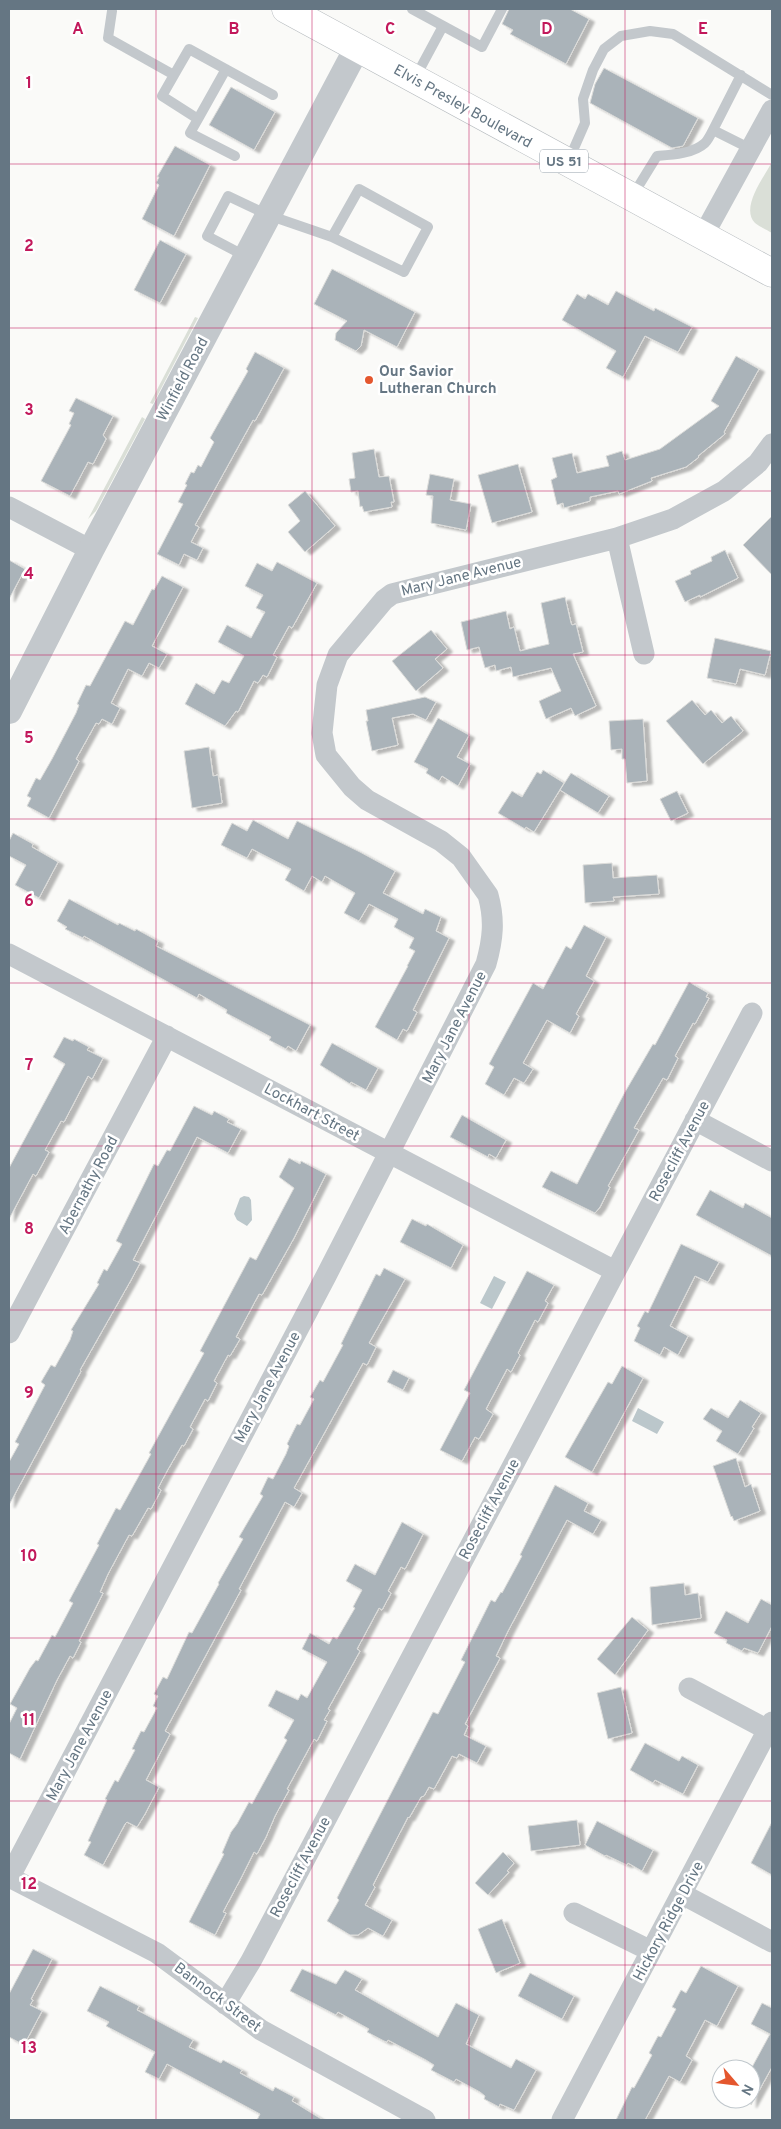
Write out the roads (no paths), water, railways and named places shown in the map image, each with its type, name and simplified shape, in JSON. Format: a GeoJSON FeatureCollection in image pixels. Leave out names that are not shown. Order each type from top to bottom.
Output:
{"type":"FeatureCollection","features":[{"type":"Feature","properties":{"kind":"main road","name":"Elvis Presley Boulevard"},"geometry":{"type":"LineString","coordinates":[[286,9],[772,273]]}},
{"type":"Feature","properties":{"kind":"street","name":"Winfield Road"},"geometry":{"type":"LineString","coordinates":[[9,710],[91,550],[357,48]]}},
{"type":"Feature","properties":{"kind":"street"},"geometry":{"type":"LineString","coordinates":[[703,236],[772,110]]}},
{"type":"Feature","properties":{"kind":"street","name":"Mary Jane Avenue"},"geometry":{"type":"LineString","coordinates":[[9,1878],[389,1154],[486,964],[493,937],[492,910],[488,895],[462,857],[441,841],[367,800],[352,787],[326,755],[322,733],[327,686],[338,655],[384,600],[392,594],[617,538],[687,513],[724,491],[758,463],[772,444]]}},
{"type":"Feature","properties":{"kind":"street"},"geometry":{"type":"LineString","coordinates":[[9,507],[91,550]]}},
{"type":"Feature","properties":{"kind":"street"},"geometry":{"type":"LineString","coordinates":[[617,538],[644,654]]}},
{"type":"Feature","properties":{"kind":"street","name":"Lockhart Street"},"geometry":{"type":"LineString","coordinates":[[9,954],[615,1271]]}},
{"type":"Feature","properties":{"kind":"street","name":"Rosecliff Avenue"},"geometry":{"type":"LineString","coordinates":[[225,2004],[254,1953],[752,1013]]}},
{"type":"Feature","properties":{"kind":"street","name":"Abernathy Road"},"geometry":{"type":"LineString","coordinates":[[9,1333],[167,1036]]}},
{"type":"Feature","properties":{"kind":"street"},"geometry":{"type":"LineString","coordinates":[[695,1120],[772,1161]]}},
{"type":"Feature","properties":{"kind":"street"},"geometry":{"type":"LineString","coordinates":[[689,1688],[770,1726]]}},
{"type":"Feature","properties":{"kind":"street","name":"Hickory Ridge Drive"},"geometry":{"type":"LineString","coordinates":[[562,2120],[770,1726]]}},
{"type":"Feature","properties":{"kind":"street","name":"Bannock Street"},"geometry":{"type":"LineString","coordinates":[[9,1878],[157,1953],[225,2004],[276,2039],[425,2120]]}},
{"type":"Feature","properties":{"kind":"street"},"geometry":{"type":"LineString","coordinates":[[682,1894],[772,1942]]}},
{"type":"Feature","properties":{"kind":"street"},"geometry":{"type":"LineString","coordinates":[[574,1914],[651,1951]]}},
{"type":"Feature","properties":{"kind":"lane"},"geometry":{"type":"LineString","coordinates":[[412,9],[482,47],[502,9]]}},
{"type":"Feature","properties":{"kind":"lane"},"geometry":{"type":"LineString","coordinates":[[111,10],[108,38],[174,75]]}},
{"type":"Feature","properties":{"kind":"lane"},"geometry":{"type":"LineString","coordinates":[[414,79],[443,26]]}},
{"type":"Feature","properties":{"kind":"lane"},"geometry":{"type":"LineString","coordinates":[[568,163],[585,123],[583,99],[592,70],[604,48],[621,36],[650,30],[673,34],[772,95]]}},
{"type":"Feature","properties":{"kind":"lane"},"geometry":{"type":"LineString","coordinates":[[198,119],[162,96],[189,49],[273,95]]}},
{"type":"Feature","properties":{"kind":"lane"},"geometry":{"type":"LineString","coordinates":[[226,69],[190,134],[235,156]]}},
{"type":"Feature","properties":{"kind":"lane"},"geometry":{"type":"LineString","coordinates":[[632,198],[657,156],[672,155],[694,149],[705,143],[714,130],[741,75]]}},
{"type":"Feature","properties":{"kind":"lane"},"geometry":{"type":"LineString","coordinates":[[714,130],[751,149]]}},
{"type":"Feature","properties":{"kind":"lane"},"geometry":{"type":"LineString","coordinates":[[246,257],[207,236],[228,196],[268,215],[332,237],[404,272],[428,227],[359,189],[332,237]]}},
{"type":"Feature","properties":{"kind":"place","name":"Our Savior Lutheran Church"},"geometry":{"type":"Point","coordinates":[369,380]}}]}
